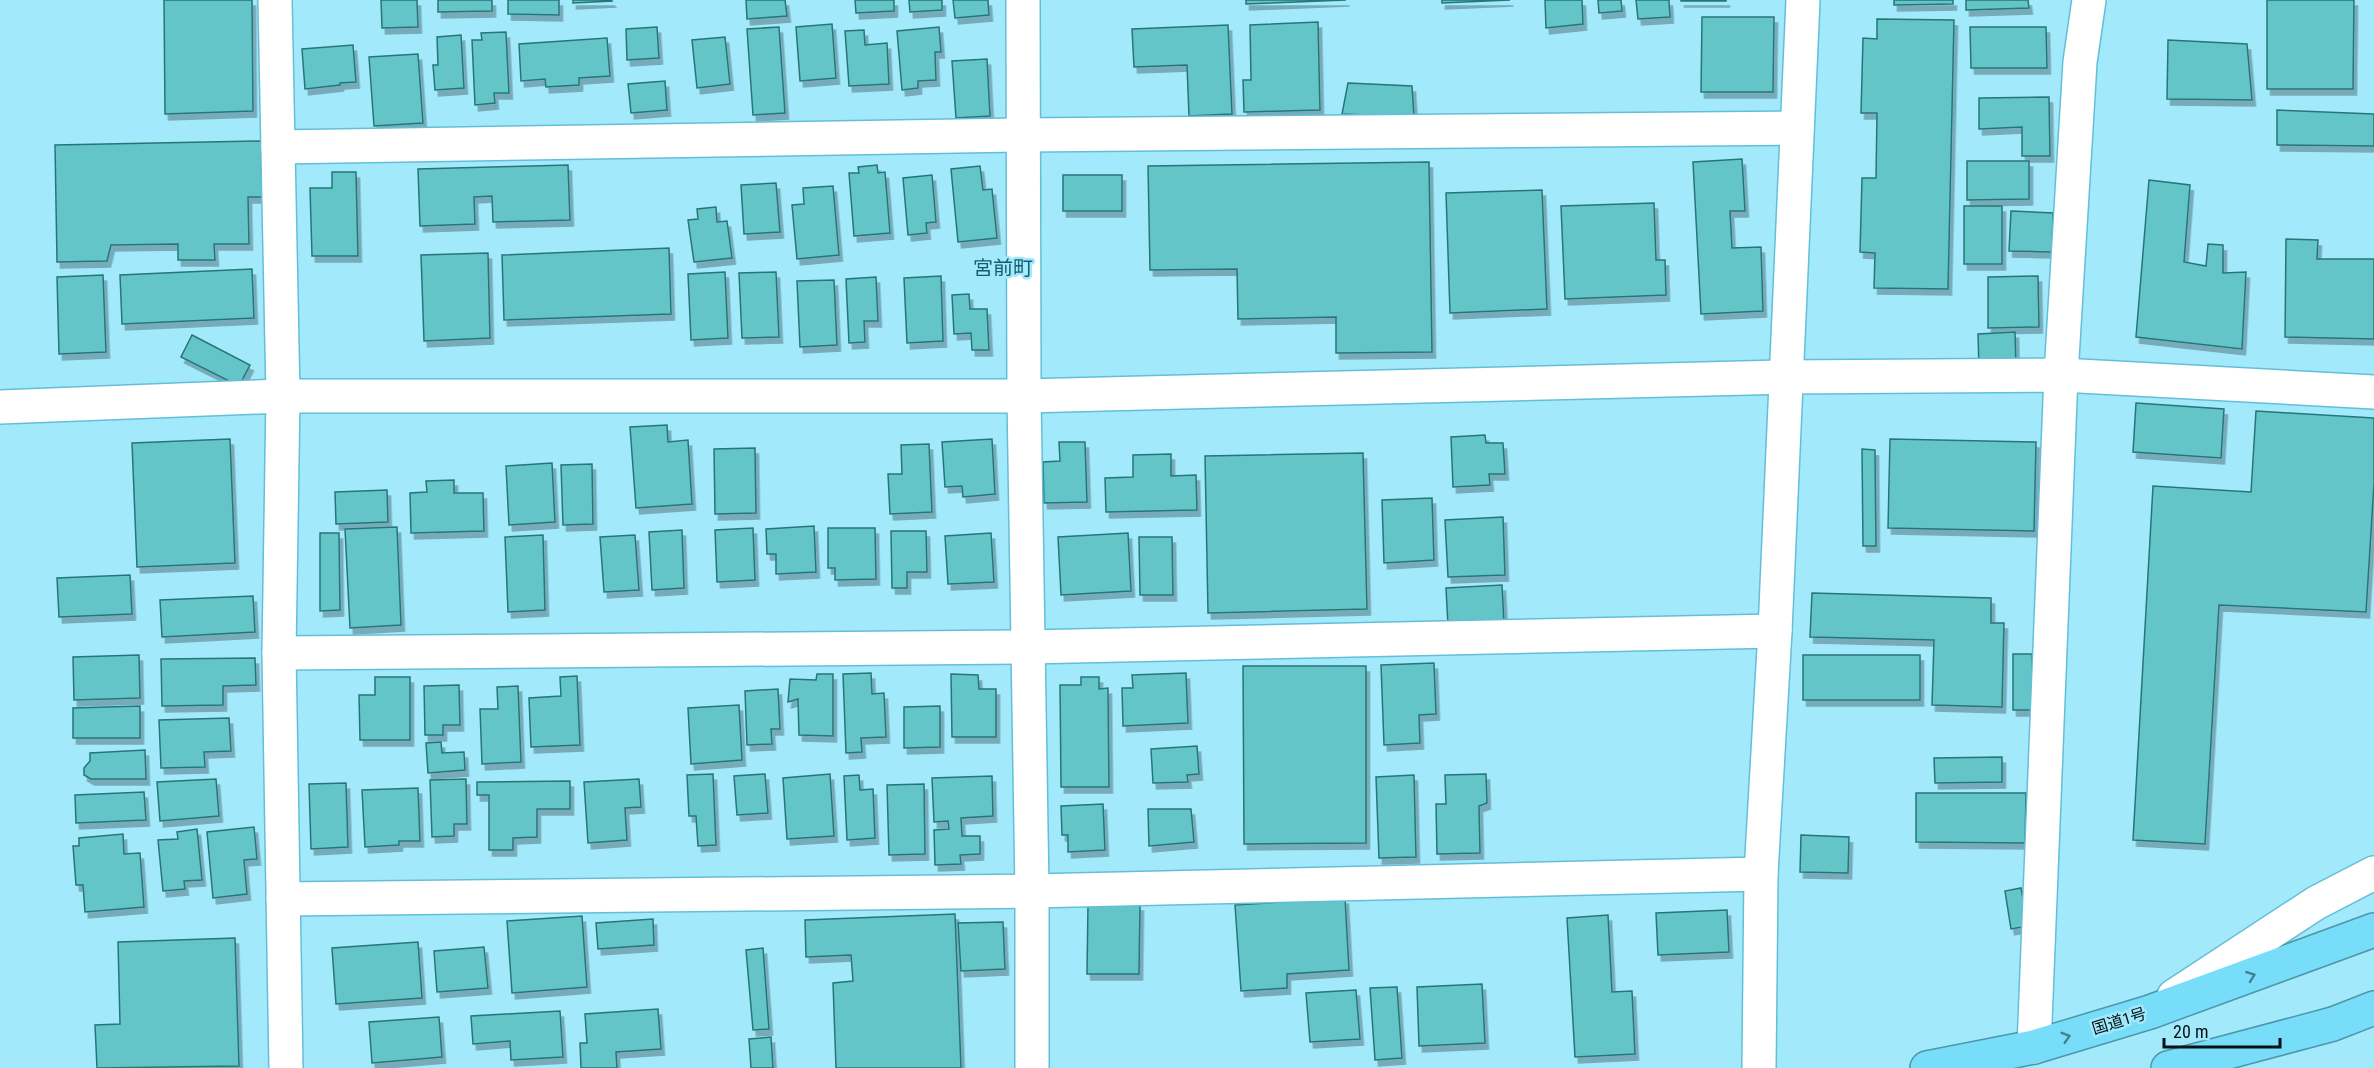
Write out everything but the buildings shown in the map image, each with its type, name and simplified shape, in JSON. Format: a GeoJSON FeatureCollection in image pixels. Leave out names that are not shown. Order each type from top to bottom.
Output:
{"type":"FeatureCollection","features":[{"type":"Feature","properties":{"kind":"highway","name":"国道1号"},"geometry":{"type":"LineString","coordinates":[[1927,1068],[2034,1047],[2150,1012],[2374,930]]}},
{"type":"Feature","properties":{"kind":"highway"},"geometry":{"type":"LineString","coordinates":[[2168,1068],[2333,1024],[2374,1008]]}},
{"type":"Feature","properties":{"kind":"street"},"geometry":{"type":"LineString","coordinates":[[275,0],[282,396],[279,653],[286,1068]]}},
{"type":"Feature","properties":{"kind":"street"},"geometry":{"type":"LineString","coordinates":[[1023,0],[1024,396],[1032,891],[1032,1068]]}},
{"type":"Feature","properties":{"kind":"street"},"geometry":{"type":"LineString","coordinates":[[1759,1068],[1761,874],[1775,631],[1803,0]]}},
{"type":"Feature","properties":{"kind":"street"},"geometry":{"type":"LineString","coordinates":[[2034,1047],[2061,375],[2080,62],[2089,0]]}},
{"type":"Feature","properties":{"kind":"street"},"geometry":{"type":"LineString","coordinates":[[278,147],[1023,135],[1797,128]]}},
{"type":"Feature","properties":{"kind":"street"},"geometry":{"type":"LineString","coordinates":[[0,407],[282,396],[1024,396],[1785,377],[2061,375],[2374,392]]}},
{"type":"Feature","properties":{"kind":"street"},"geometry":{"type":"LineString","coordinates":[[279,653],[1027,646],[1775,631]]}},
{"type":"Feature","properties":{"kind":"street"},"geometry":{"type":"LineString","coordinates":[[2150,1012],[2316,903],[2374,873]]}},
{"type":"Feature","properties":{"kind":"street"},"geometry":{"type":"LineString","coordinates":[[283,900],[1032,891],[1761,874]]}},
{"type":"Feature","properties":{"kind":"district","name":"宮前町"},"geometry":{"type":"Point","coordinates":[1003,268]}}]}
